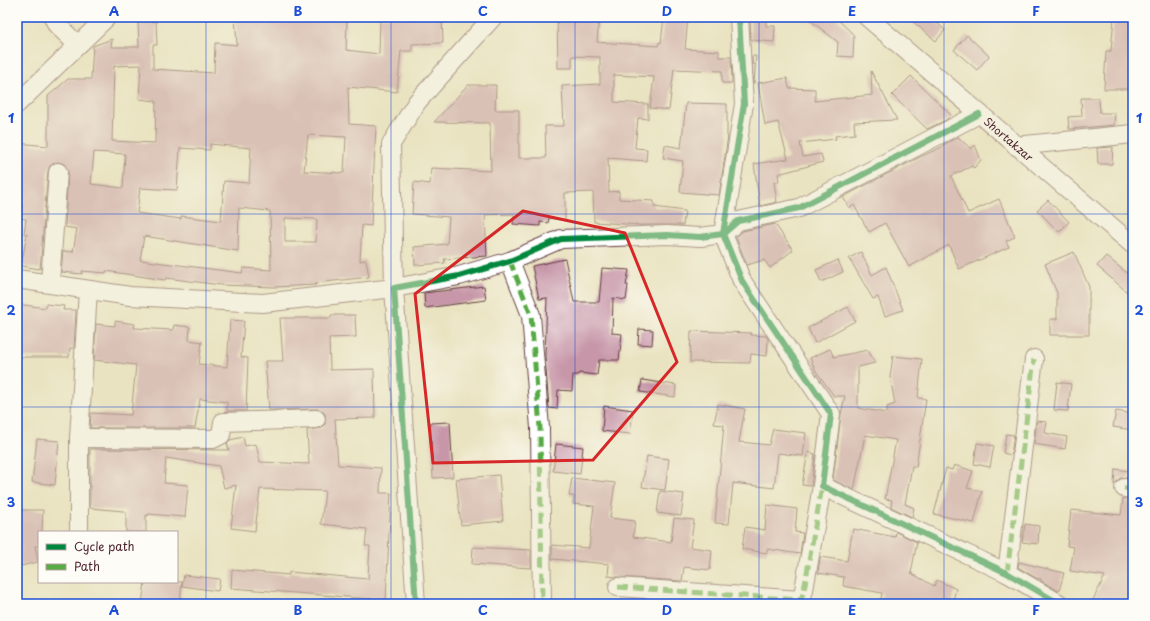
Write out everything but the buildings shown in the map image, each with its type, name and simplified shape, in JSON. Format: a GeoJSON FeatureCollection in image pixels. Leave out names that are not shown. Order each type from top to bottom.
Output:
{"type":"FeatureCollection","features":[{"type":"Feature","properties":{"kind":"street"},"geometry":{"type":"LineString","coordinates":[[53,17],[57,25],[78,45]]}},
{"type":"Feature","properties":{"kind":"street"},"geometry":{"type":"LineString","coordinates":[[17,104],[107,17]]}},
{"type":"Feature","properties":{"kind":"street"},"geometry":{"type":"LineString","coordinates":[[416,604],[394,288],[391,144],[417,102],[494,17]]}},
{"type":"Feature","properties":{"kind":"street"},"geometry":{"type":"LineString","coordinates":[[618,587],[801,600],[804,590],[822,486],[830,414],[742,281],[723,234],[744,104],[739,17]]}},
{"type":"Feature","properties":{"kind":"street","name":"Shortakzar"},"geometry":{"type":"LineString","coordinates":[[867,17],[1133,245]]}},
{"type":"Feature","properties":{"kind":"street"},"geometry":{"type":"LineString","coordinates":[[17,280],[50,283],[130,296],[263,303],[394,288],[459,276],[510,261],[561,239],[667,235],[700,237],[723,234],[738,221],[799,208],[979,114]]}},
{"type":"Feature","properties":{"kind":"street"},"geometry":{"type":"LineString","coordinates":[[1016,146],[1133,134]]}},
{"type":"Feature","properties":{"kind":"street"},"geometry":{"type":"LineString","coordinates":[[50,283],[58,172]]}},
{"type":"Feature","properties":{"kind":"street"},"geometry":{"type":"LineString","coordinates":[[510,261],[531,315],[540,428],[542,604]]}},
{"type":"Feature","properties":{"kind":"street"},"geometry":{"type":"LineString","coordinates":[[79,531],[79,438],[88,290]]}},
{"type":"Feature","properties":{"kind":"street"},"geometry":{"type":"LineString","coordinates":[[1007,573],[1034,359]]}},
{"type":"Feature","properties":{"kind":"street"},"geometry":{"type":"LineString","coordinates":[[79,438],[213,439],[221,435],[223,422],[316,419]]}},
{"type":"Feature","properties":{"kind":"street"},"geometry":{"type":"LineString","coordinates":[[822,486],[1007,573],[1057,603]]}},
{"type":"Feature","properties":{"kind":"highlighted area"},"geometry":{"type":"Polygon","coordinates":[[[523,211],[625,233],[677,362],[593,460],[433,463],[415,294],[523,211]]]}},
{"type":"Feature","properties":{"kind":"marked path"},"geometry":{"type":"LineString","coordinates":[[510,261],[531,315],[540,428],[542,604]]}},
{"type":"Feature","properties":{"kind":"marked path"},"geometry":{"type":"LineString","coordinates":[[1007,573],[1034,359]]}},
{"type":"Feature","properties":{"kind":"marked path"},"geometry":{"type":"LineString","coordinates":[[618,587],[801,600],[822,486]]}},
{"type":"Feature","properties":{"kind":"marked path"},"geometry":{"type":"LineString","coordinates":[[1124,488],[1133,489]]}},
{"type":"Feature","properties":{"kind":"cycle path"},"geometry":{"type":"LineString","coordinates":[[739,17],[744,104],[723,234],[742,281],[831,414],[822,486],[1007,573],[1060,604]]}},
{"type":"Feature","properties":{"kind":"cycle path"},"geometry":{"type":"LineString","coordinates":[[416,604],[394,288],[459,276],[510,261],[561,239],[667,235],[700,237],[723,234],[738,221],[799,208],[979,114]]}}]}
